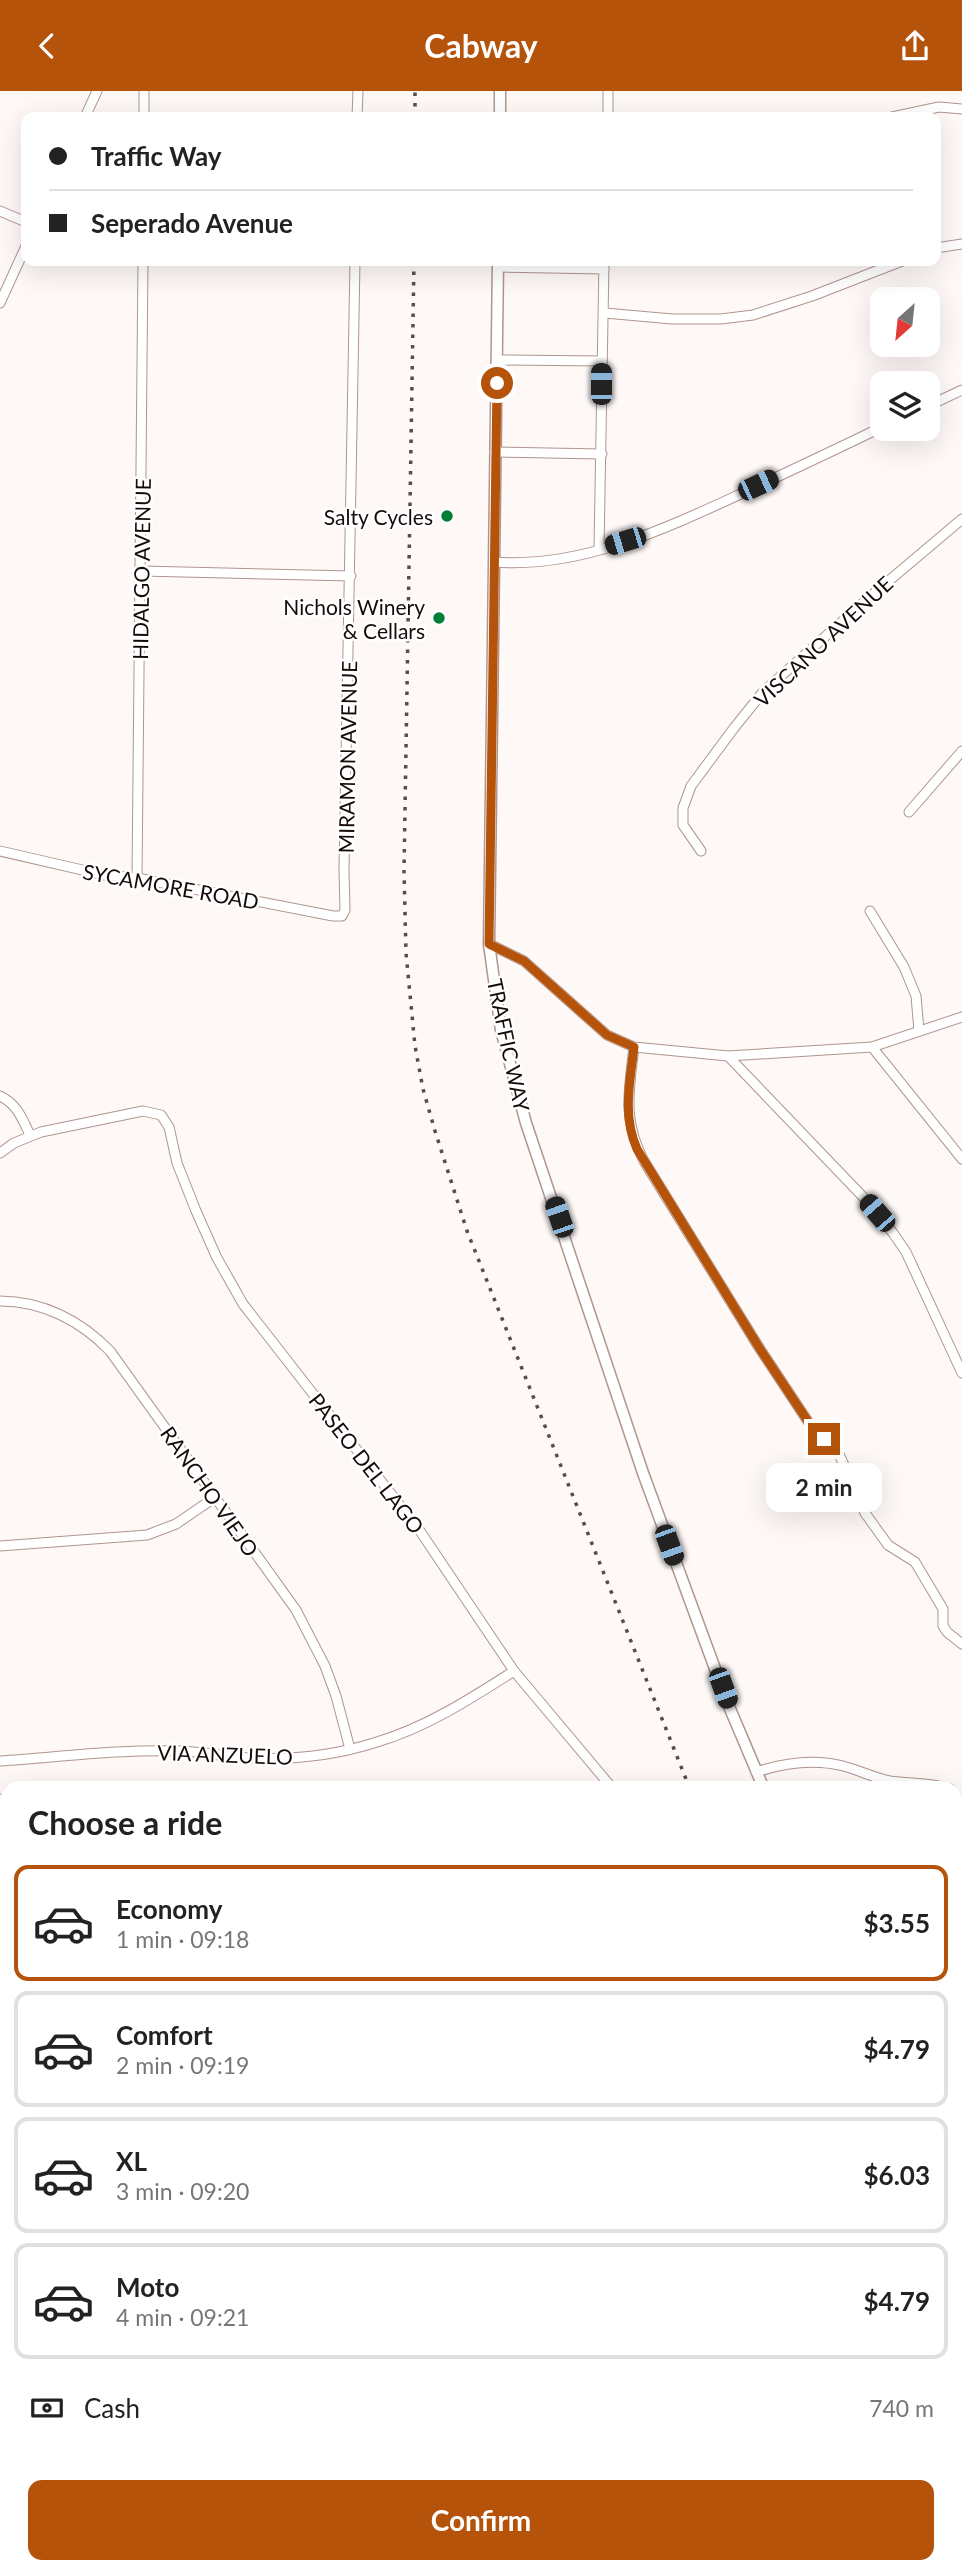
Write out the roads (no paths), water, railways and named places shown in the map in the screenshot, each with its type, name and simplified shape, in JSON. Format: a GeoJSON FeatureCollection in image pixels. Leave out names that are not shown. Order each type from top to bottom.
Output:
{"type":"FeatureCollection","features":[{"type":"Feature","properties":{"kind":"street"},"geometry":{"type":"LineString","coordinates":[[87,112],[97,91]]}},
{"type":"Feature","properties":{"kind":"street"},"geometry":{"type":"LineString","coordinates":[[144,91],[144,112]]}},
{"type":"Feature","properties":{"kind":"street"},"geometry":{"type":"LineString","coordinates":[[358,91],[358,112]]}},
{"type":"Feature","properties":{"kind":"street"},"geometry":{"type":"LineString","coordinates":[[500,91],[500,112]]}},
{"type":"Feature","properties":{"kind":"street"},"geometry":{"type":"LineString","coordinates":[[608,91],[608,112]]}},
{"type":"Feature","properties":{"kind":"street"},"geometry":{"type":"LineString","coordinates":[[916,112],[939,107],[962,109]]}},
{"type":"Feature","properties":{"kind":"street"},"geometry":{"type":"LineString","coordinates":[[0,211],[21,220]]}},
{"type":"Feature","properties":{"kind":"street"},"geometry":{"type":"LineString","coordinates":[[941,247],[962,244]]}},
{"type":"Feature","properties":{"kind":"street"},"geometry":{"type":"LineString","coordinates":[[0,303],[21,257]]}},
{"type":"Feature","properties":{"kind":"street","name":"HIDALGO AVENUE"},"geometry":{"type":"LineString","coordinates":[[137,878],[143,266]]}},
{"type":"Feature","properties":{"kind":"street","name":"MIRAMON AVENUE"},"geometry":{"type":"LineString","coordinates":[[342,916],[345,910],[355,266]]}},
{"type":"Feature","properties":{"kind":"street","name":"TRAFFIC WAY"},"geometry":{"type":"LineString","coordinates":[[498,266],[489,944],[501,1030],[526,1123],[643,1473],[692,1610],[761,1781]]}},
{"type":"Feature","properties":{"kind":"street"},"geometry":{"type":"LineString","coordinates":[[599,549],[604,266]]}},
{"type":"Feature","properties":{"kind":"street"},"geometry":{"type":"LineString","coordinates":[[605,313],[672,319],[721,319],[753,315],[785,306],[889,266]]}},
{"type":"Feature","properties":{"kind":"street"},"geometry":{"type":"LineString","coordinates":[[497,360],[601,361]]}},
{"type":"Feature","properties":{"kind":"street"},"geometry":{"type":"LineString","coordinates":[[940,400],[962,390]]}},
{"type":"Feature","properties":{"kind":"street"},"geometry":{"type":"LineString","coordinates":[[494,562],[547,561],[599,549],[664,529],[870,433]]}},
{"type":"Feature","properties":{"kind":"street"},"geometry":{"type":"LineString","coordinates":[[495,452],[602,454]]}},
{"type":"Feature","properties":{"kind":"street","name":"VISCANO AVENUE"},"geometry":{"type":"LineString","coordinates":[[701,851],[682,825],[684,808],[691,786],[734,728],[763,692],[962,519]]}},
{"type":"Feature","properties":{"kind":"street"},"geometry":{"type":"LineString","coordinates":[[141,572],[351,576]]}},
{"type":"Feature","properties":{"kind":"street"},"geometry":{"type":"LineString","coordinates":[[909,812],[962,751]]}},
{"type":"Feature","properties":{"kind":"street","name":"SYCAMORE ROAD"},"geometry":{"type":"LineString","coordinates":[[0,851],[104,875],[137,878],[342,916]]}},
{"type":"Feature","properties":{"kind":"street"},"geometry":{"type":"LineString","coordinates":[[870,911],[904,967],[912,986],[916,996],[919,1031]]}},
{"type":"Feature","properties":{"kind":"street"},"geometry":{"type":"LineString","coordinates":[[489,944],[524,961],[607,1035],[634,1047],[728,1056],[872,1047],[962,1017]]}},
{"type":"Feature","properties":{"kind":"street"},"geometry":{"type":"LineString","coordinates":[[634,1047],[628,1109],[632,1137],[637,1149],[788,1392],[809,1423],[839,1454],[865,1513],[888,1545],[915,1562],[943,1609],[943,1626],[962,1644]]}},
{"type":"Feature","properties":{"kind":"street"},"geometry":{"type":"LineString","coordinates":[[872,1047],[961,1155]]}},
{"type":"Feature","properties":{"kind":"street"},"geometry":{"type":"LineString","coordinates":[[728,1056],[867,1201],[893,1233],[906,1252],[962,1373]]}},
{"type":"Feature","properties":{"kind":"street"},"geometry":{"type":"LineString","coordinates":[[0,1096],[19,1111],[30,1135],[0,1153]]}},
{"type":"Feature","properties":{"kind":"street","name":"PASEO DEL LAGO"},"geometry":{"type":"LineString","coordinates":[[30,1135],[143,1111],[161,1115],[169,1127],[177,1163],[195,1211],[243,1304],[420,1531],[514,1671],[606,1781]]}},
{"type":"Feature","properties":{"kind":"street","name":"RANCHO VIEJO"},"geometry":{"type":"LineString","coordinates":[[0,1301],[45,1308],[63,1315],[93,1334],[118,1361],[296,1610],[312,1638],[336,1696],[350,1749]]}},
{"type":"Feature","properties":{"kind":"street"},"geometry":{"type":"LineString","coordinates":[[0,1546],[147,1535],[176,1524],[214,1498]]}},
{"type":"Feature","properties":{"kind":"street","name":"VIA ANZUELO"},"geometry":{"type":"LineString","coordinates":[[0,1761],[154,1752],[282,1758],[350,1749],[405,1732],[435,1719],[514,1671]]}},
{"type":"Feature","properties":{"kind":"street"},"geometry":{"type":"LineString","coordinates":[[757,1772],[778,1765],[824,1762],[891,1781]]}},
{"type":"Feature","properties":{"kind":"railway"},"geometry":{"type":"LineString","coordinates":[[415,91],[415,112]]}},
{"type":"Feature","properties":{"kind":"railway"},"geometry":{"type":"LineString","coordinates":[[414,266],[404,871],[406,953],[415,1046],[423,1089],[467,1231],[687,1781]]}},
{"type":"Feature","properties":{"kind":"place","name":"Salty Cycles"},"geometry":{"type":"Point","coordinates":[447,516]}},
{"type":"Feature","properties":{"kind":"place","name":"Nichols Winery & Cellars"},"geometry":{"type":"Point","coordinates":[439,618]}}]}
